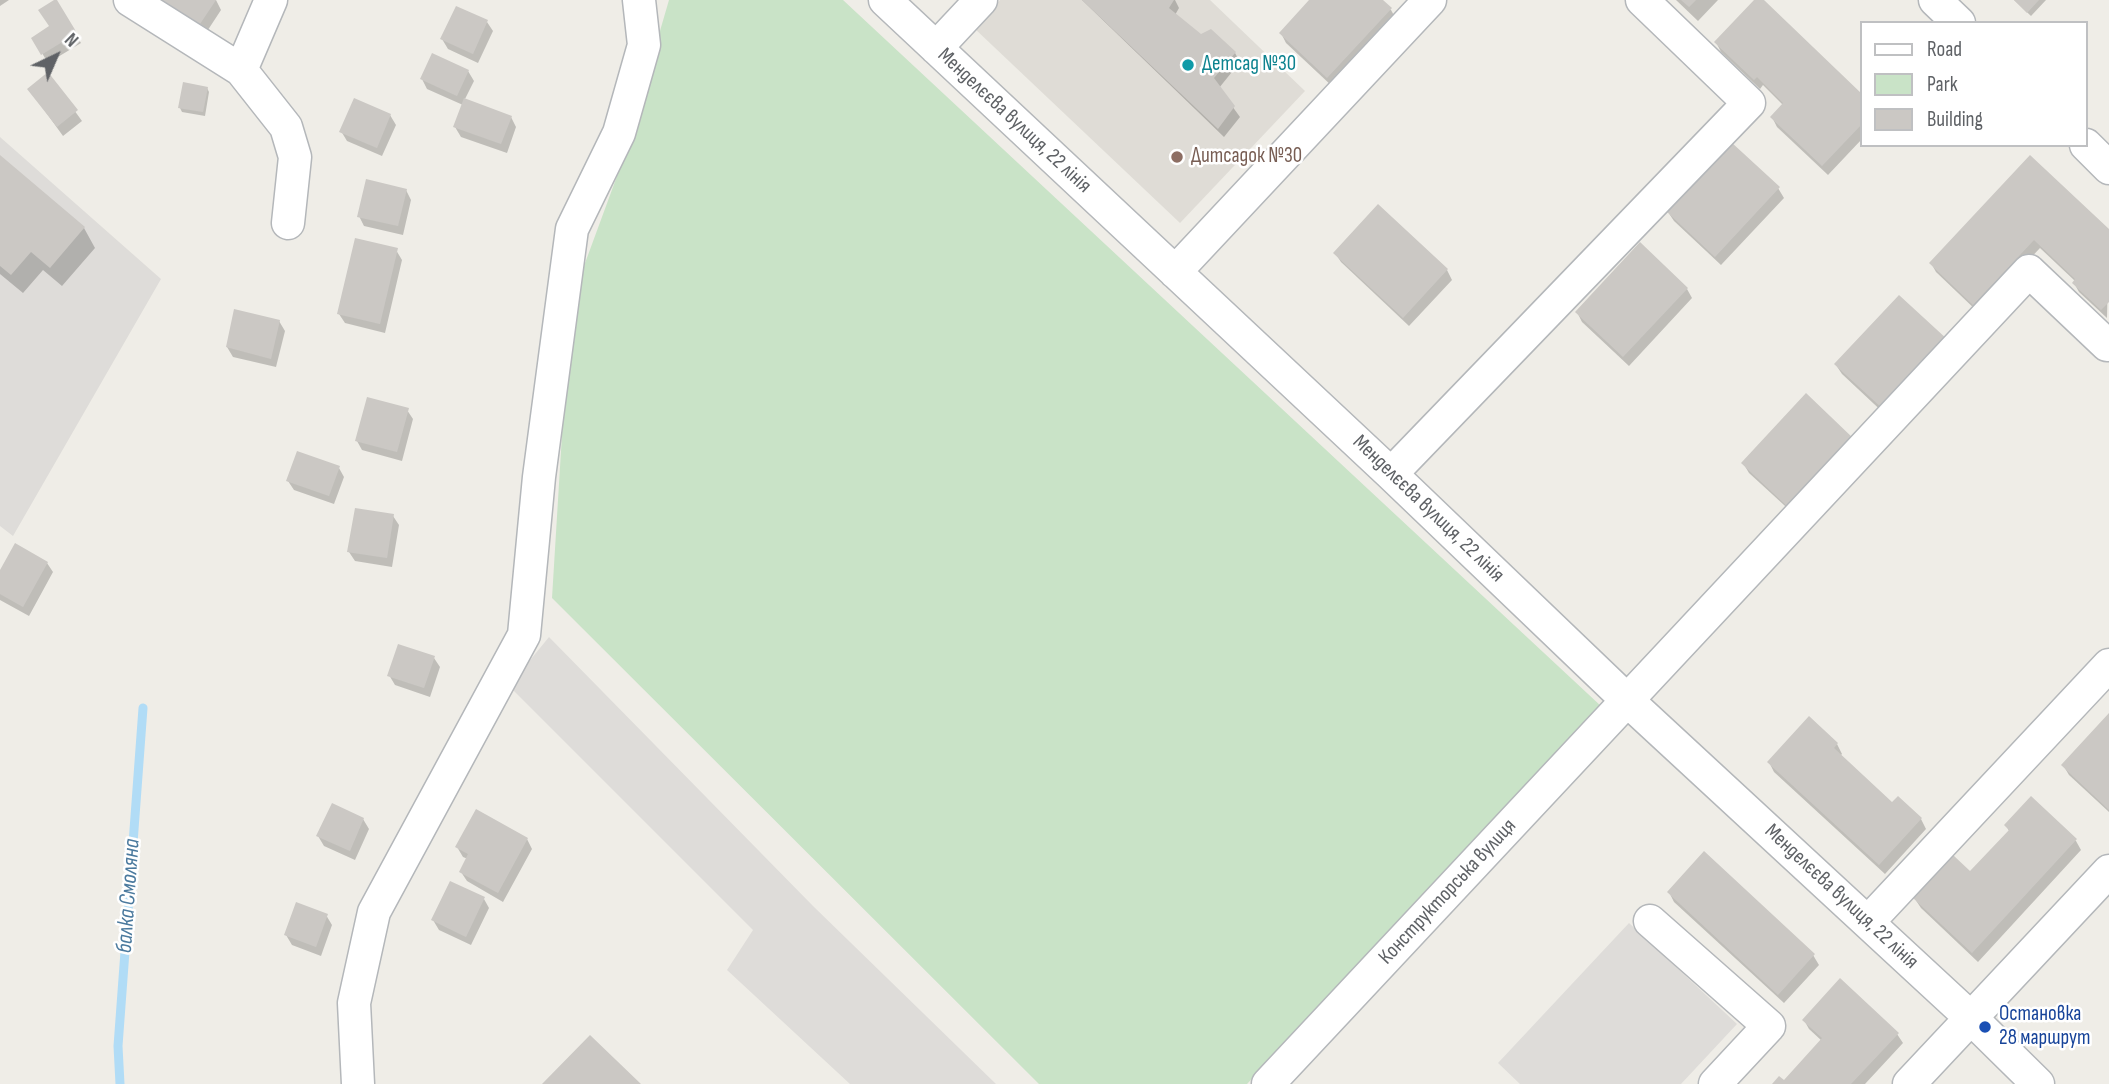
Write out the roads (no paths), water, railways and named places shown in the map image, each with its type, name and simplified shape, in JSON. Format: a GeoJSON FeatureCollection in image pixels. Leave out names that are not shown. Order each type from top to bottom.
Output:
{"type":"FeatureCollection","features":[{"type":"Feature","properties":{"kind":"street"},"geometry":{"type":"LineString","coordinates":[[130,0],[241,70],[286,127],[295,157],[288,223]]}},
{"type":"Feature","properties":{"kind":"street"},"geometry":{"type":"LineString","coordinates":[[241,70],[271,0]]}},
{"type":"Feature","properties":{"kind":"street"},"geometry":{"type":"LineString","coordinates":[[358,1084],[354,1003],[374,912],[524,635],[539,477],[572,229],[619,133],[644,45],[639,0]]}},
{"type":"Feature","properties":{"kind":"street","name":"Менделєєва вулиця, 22 лінія"},"geometry":{"type":"LineString","coordinates":[[885,0],[1391,474],[1628,701],[1971,1017],[2038,1084]]}},
{"type":"Feature","properties":{"kind":"street"},"geometry":{"type":"LineString","coordinates":[[936,48],[981,0]]}},
{"type":"Feature","properties":{"kind":"street"},"geometry":{"type":"LineString","coordinates":[[1175,272],[1430,0]]}},
{"type":"Feature","properties":{"kind":"street"},"geometry":{"type":"LineString","coordinates":[[1391,474],[1749,103],[1642,0]]}},
{"type":"Feature","properties":{"kind":"street"},"geometry":{"type":"LineString","coordinates":[[1935,0],[1957,21]]}},
{"type":"Feature","properties":{"kind":"street"},"geometry":{"type":"LineString","coordinates":[[2088,147],[2109,168]]}},
{"type":"Feature","properties":{"kind":"street","name":"Конструкторська вулиця"},"geometry":{"type":"LineString","coordinates":[[1268,1084],[2029,271],[2108,345]]}},
{"type":"Feature","properties":{"kind":"street"},"geometry":{"type":"LineString","coordinates":[[1868,922],[2109,665]]}},
{"type":"Feature","properties":{"kind":"street"},"geometry":{"type":"LineString","coordinates":[[1909,1084],[2109,871]]}},
{"type":"Feature","properties":{"kind":"street"},"geometry":{"type":"LineString","coordinates":[[1650,921],[1769,1026],[1715,1084]]}},
{"type":"Feature","properties":{"kind":"waterway","name":"балка Смоляна"},"geometry":{"type":"LineString","coordinates":[[120,1084],[118,1046],[143,708]]}},
{"type":"Feature","properties":{"kind":"place","name":"Детсад №30"},"geometry":{"type":"Point","coordinates":[1188,65]}},
{"type":"Feature","properties":{"kind":"place","name":"Дитсадок №30"},"geometry":{"type":"Point","coordinates":[1177,157]}},
{"type":"Feature","properties":{"kind":"place","name":"Остановка 28 маршрут"},"geometry":{"type":"Point","coordinates":[1985,1027]}}]}
